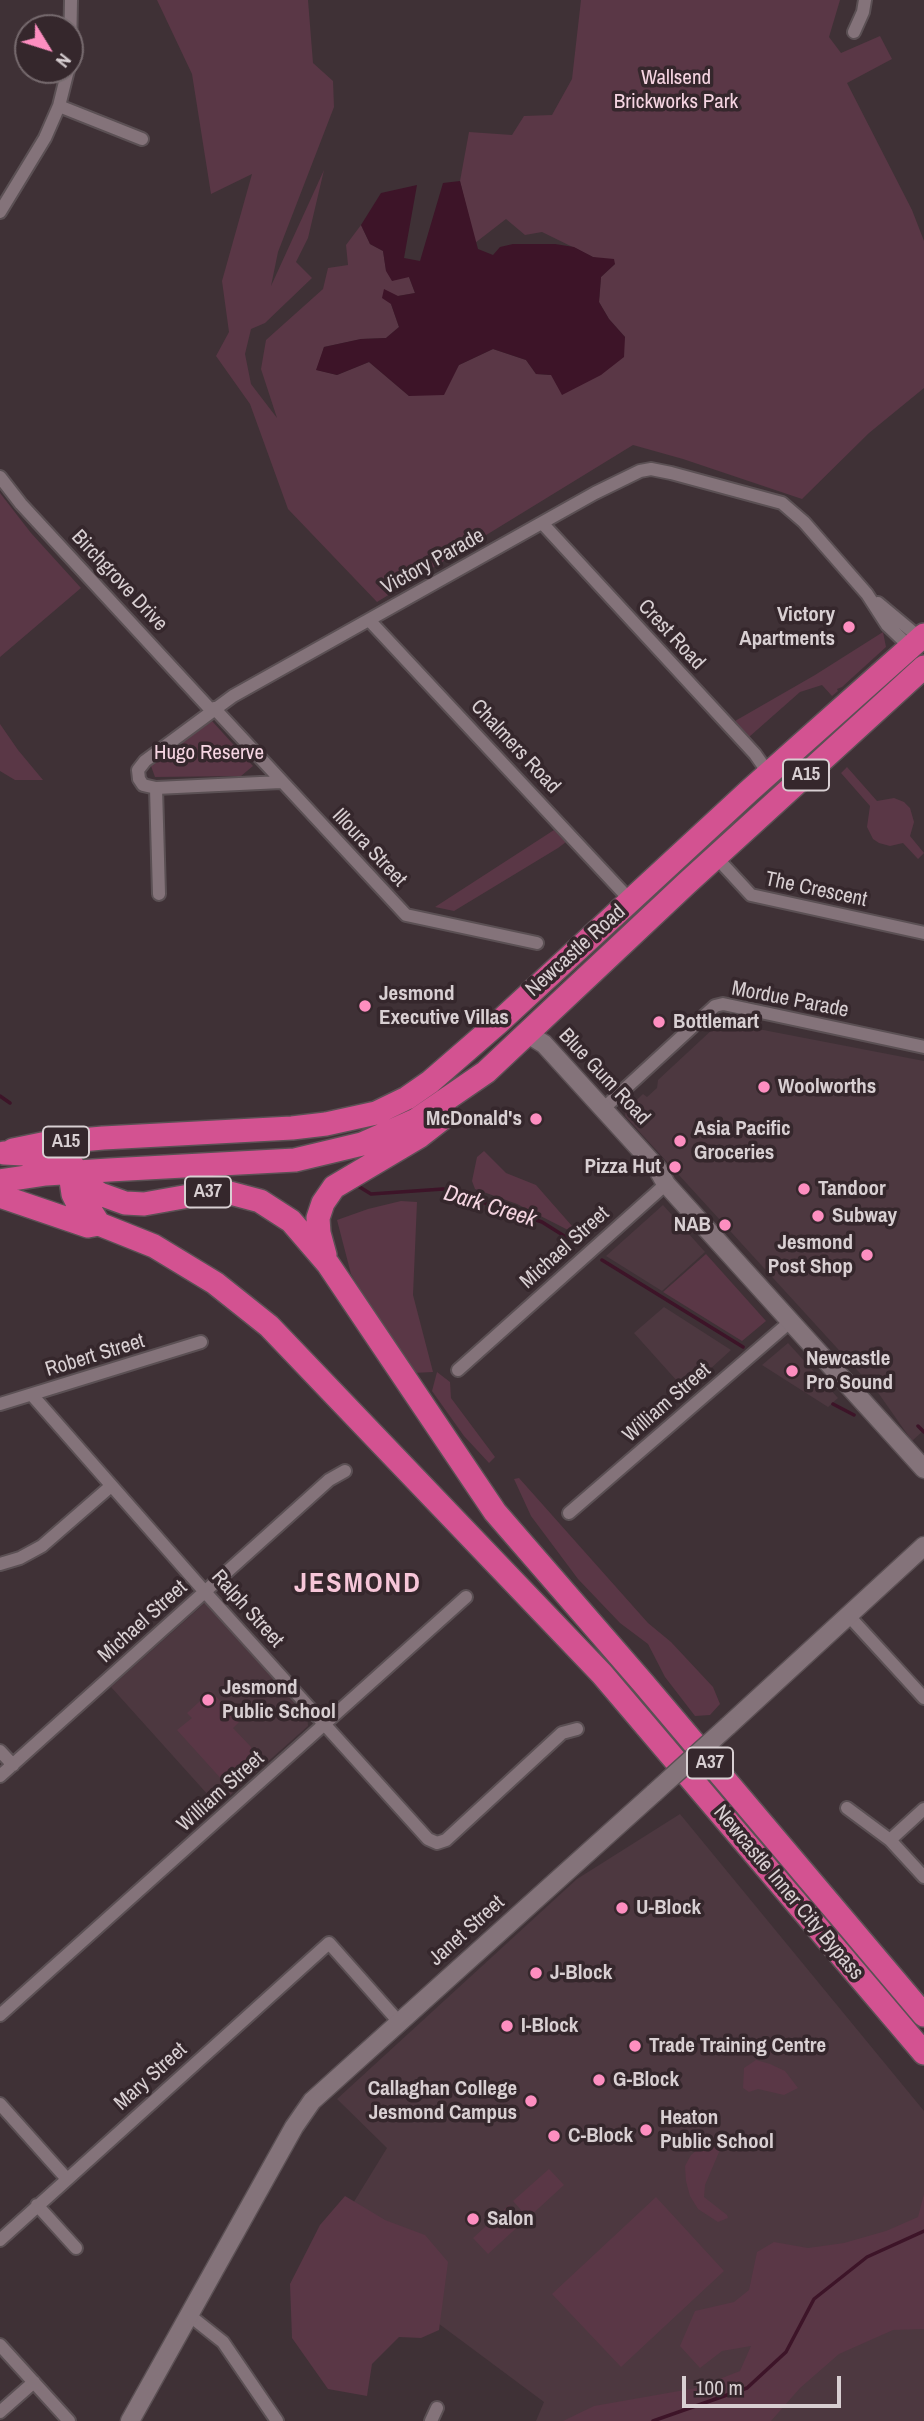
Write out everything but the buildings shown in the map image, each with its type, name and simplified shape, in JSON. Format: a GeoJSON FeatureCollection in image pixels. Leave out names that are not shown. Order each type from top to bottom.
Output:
{"type":"FeatureCollection","features":[{"type":"Feature","properties":{"kind":"highway","name":"Newcastle Road"},"geometry":{"type":"LineString","coordinates":[[2,1154],[28,1146],[103,1138],[292,1128],[348,1121],[407,1098],[430,1083],[769,774],[920,644]]}},
{"type":"Feature","properties":{"kind":"highway","name":"Newcastle Road"},"geometry":{"type":"LineString","coordinates":[[0,1181],[70,1172],[295,1160],[362,1144],[416,1120],[481,1076],[924,667]]}},
{"type":"Feature","properties":{"kind":"highway"},"geometry":{"type":"LineString","coordinates":[[509,1012],[528,1034]]}},
{"type":"Feature","properties":{"kind":"highway"},"geometry":{"type":"LineString","coordinates":[[328,1264],[320,1242],[318,1225],[320,1210],[330,1192],[343,1181],[420,1136],[443,1119],[478,1088],[481,1076]]}},
{"type":"Feature","properties":{"kind":"highway"},"geometry":{"type":"LineString","coordinates":[[70,1172],[80,1153],[103,1138]]}},
{"type":"Feature","properties":{"kind":"highway","name":"A37"},"geometry":{"type":"LineString","coordinates":[[2,1154],[24,1154],[57,1165],[100,1194],[125,1203],[144,1204],[189,1194],[215,1192],[260,1201],[291,1222],[328,1264]]}},
{"type":"Feature","properties":{"kind":"highway","name":"A37"},"geometry":{"type":"LineString","coordinates":[[0,1196],[88,1226],[99,1224],[92,1213],[83,1210],[78,1204],[73,1194],[70,1172]]}},
{"type":"Feature","properties":{"kind":"highway","name":"Newcastle Inner City Bypass"},"geometry":{"type":"LineString","coordinates":[[99,1224],[136,1238],[181,1261],[248,1307],[307,1364],[601,1674],[924,2053]]}},
{"type":"Feature","properties":{"kind":"highway","name":"Newcastle Inner City Bypass"},"geometry":{"type":"LineString","coordinates":[[328,1264],[495,1513],[644,1684],[924,2015]]}},
{"type":"Feature","properties":{"kind":"highway"},"geometry":{"type":"LineString","coordinates":[[813,1886],[859,1922],[924,1993]]}},
{"type":"Feature","properties":{"kind":"highway"},"geometry":{"type":"LineString","coordinates":[[854,1970],[883,2019],[924,2070]]}},
{"type":"Feature","properties":{"kind":"street"},"geometry":{"type":"LineString","coordinates":[[855,32],[865,0]]}},
{"type":"Feature","properties":{"kind":"street"},"geometry":{"type":"LineString","coordinates":[[0,212],[46,138],[64,84]]}},
{"type":"Feature","properties":{"kind":"street"},"geometry":{"type":"LineString","coordinates":[[59,106],[142,139]]}},
{"type":"Feature","properties":{"kind":"street","name":"Victory Parade"},"geometry":{"type":"LineString","coordinates":[[156,788],[146,787],[140,782],[138,772],[141,764],[213,709],[639,471],[671,472],[782,503],[804,522],[867,594],[920,644]]}},
{"type":"Feature","properties":{"kind":"street","name":"Birchgrove Drive"},"geometry":{"type":"LineString","coordinates":[[0,477],[21,505],[213,709]]}},
{"type":"Feature","properties":{"kind":"street","name":"Crest Road"},"geometry":{"type":"LineString","coordinates":[[543,524],[755,754],[769,774]]}},
{"type":"Feature","properties":{"kind":"street","name":"Chalmers Road"},"geometry":{"type":"LineString","coordinates":[[369,620],[631,901]]}},
{"type":"Feature","properties":{"kind":"street","name":"Illoura Street"},"geometry":{"type":"LineString","coordinates":[[213,709],[406,915],[537,943]]}},
{"type":"Feature","properties":{"kind":"street"},"geometry":{"type":"LineString","coordinates":[[159,894],[156,788],[281,782]]}},
{"type":"Feature","properties":{"kind":"street","name":"The Crescent"},"geometry":{"type":"LineString","coordinates":[[716,857],[751,895],[924,933]]}},
{"type":"Feature","properties":{"kind":"street","name":"Mordue Parade"},"geometry":{"type":"LineString","coordinates":[[603,1109],[715,1006],[723,1004],[924,1047]]}},
{"type":"Feature","properties":{"kind":"street","name":"Blue Gum Road"},"geometry":{"type":"LineString","coordinates":[[528,1034],[544,1044],[657,1168],[666,1184],[924,1469]]}},
{"type":"Feature","properties":{"kind":"street","name":"Blue Gum Road"},"geometry":{"type":"LineString","coordinates":[[528,1034],[536,1050],[650,1175],[666,1184]]}},
{"type":"Feature","properties":{"kind":"street","name":"Michael Street"},"geometry":{"type":"LineString","coordinates":[[458,1370],[666,1184]]}},
{"type":"Feature","properties":{"kind":"street","name":"William Street"},"geometry":{"type":"LineString","coordinates":[[569,1513],[791,1321]]}},
{"type":"Feature","properties":{"kind":"street","name":"Robert Street"},"geometry":{"type":"LineString","coordinates":[[0,1405],[201,1342]]}},
{"type":"Feature","properties":{"kind":"street","name":"Ralph Street"},"geometry":{"type":"LineString","coordinates":[[32,1395],[428,1839],[437,1843],[446,1840],[562,1734],[577,1729]]}},
{"type":"Feature","properties":{"kind":"street","name":"Michael Street"},"geometry":{"type":"LineString","coordinates":[[0,1776],[329,1480],[345,1471]]}},
{"type":"Feature","properties":{"kind":"street"},"geometry":{"type":"LineString","coordinates":[[0,1564],[20,1558],[42,1546],[111,1486]]}},
{"type":"Feature","properties":{"kind":"street","name":"Janet Street"},"geometry":{"type":"LineString","coordinates":[[130,2421],[301,2115],[319,2094],[728,1726],[924,1545]]}},
{"type":"Feature","properties":{"kind":"street","name":"William Street"},"geometry":{"type":"LineString","coordinates":[[0,2015],[466,1597]]}},
{"type":"Feature","properties":{"kind":"street"},"geometry":{"type":"LineString","coordinates":[[848,1615],[924,1698]]}},
{"type":"Feature","properties":{"kind":"street"},"geometry":{"type":"LineString","coordinates":[[0,1751],[13,1765]]}},
{"type":"Feature","properties":{"kind":"street"},"geometry":{"type":"LineString","coordinates":[[847,1808],[890,1840],[924,1877]]}},
{"type":"Feature","properties":{"kind":"street"},"geometry":{"type":"LineString","coordinates":[[890,1840],[924,1809]]}},
{"type":"Feature","properties":{"kind":"street","name":"Mary Street"},"geometry":{"type":"LineString","coordinates":[[0,2240],[329,1944],[399,2022]]}},
{"type":"Feature","properties":{"kind":"street"},"geometry":{"type":"LineString","coordinates":[[0,2104],[67,2179]]}},
{"type":"Feature","properties":{"kind":"street"},"geometry":{"type":"LineString","coordinates":[[37,2205],[76,2248]]}},
{"type":"Feature","properties":{"kind":"street"},"geometry":{"type":"LineString","coordinates":[[189,2315],[223,2342],[277,2421]]}},
{"type":"Feature","properties":{"kind":"street"},"geometry":{"type":"LineString","coordinates":[[0,2345],[69,2421]]}},
{"type":"Feature","properties":{"kind":"street"},"geometry":{"type":"LineString","coordinates":[[0,2412],[34,2382]]}},
{"type":"Feature","properties":{"kind":"street"},"geometry":{"type":"LineString","coordinates":[[431,2421],[437,2408]]}},
{"type":"Feature","properties":{"kind":"shaded area"},"geometry":{"type":"Polygon","coordinates":[[[460,181],[478,249],[493,255],[500,247],[513,244],[555,244],[574,247],[593,257],[614,259],[615,264],[601,277],[599,302],[609,319],[625,337],[624,357],[601,375],[562,395],[551,375],[536,374],[526,360],[493,349],[459,365],[444,395],[409,396],[369,362],[337,375],[316,370],[324,347],[361,339],[386,338],[399,327],[391,304],[382,298],[384,289],[398,296],[415,293],[409,277],[392,281],[386,271],[383,251],[370,244],[361,225],[381,193],[417,185],[404,258],[420,261],[443,183],[460,181]]]}},
{"type":"Feature","properties":{"kind":"shaded area"},"geometry":{"type":"Polygon","coordinates":[[[727,1023],[924,1061],[924,1430],[912,1441],[879,1394],[625,1116],[626,1110],[643,1094],[647,1097],[657,1088],[658,1080],[715,1027],[727,1023]]]}},
{"type":"Feature","properties":{"kind":"shaded area"},"geometry":{"type":"Polygon","coordinates":[[[663,1205],[705,1252],[662,1291],[606,1256],[663,1205]]]}},
{"type":"Feature","properties":{"kind":"shaded area"},"geometry":{"type":"Polygon","coordinates":[[[664,1307],[731,1350],[686,1391],[634,1333],[664,1307]]]}},
{"type":"Feature","properties":{"kind":"shaded area","name":"Newcastle Pro Sound"},"geometry":{"type":"Polygon","coordinates":[[[788,1343],[838,1398],[828,1407],[762,1365],[788,1343]]]}},
{"type":"Feature","properties":{"kind":"shaded area","name":"Jesmond Public School"},"geometry":{"type":"Polygon","coordinates":[[[206,1602],[307,1712],[308,1726],[218,1806],[111,1687],[206,1602]]]}},
{"type":"Feature","properties":{"kind":"shaded area","name":"Heaton Public School"},"geometry":{"type":"Polygon","coordinates":[[[680,1814],[924,2111],[924,2421],[536,2421],[544,2402],[419,2309],[298,2293],[387,2148],[337,2099],[577,1879],[680,1814]]]}},
{"type":"Feature","properties":{"kind":"green space","name":"Wallsend Brickworks Park"},"geometry":{"type":"Polygon","coordinates":[[[157,0],[308,0],[313,63],[333,81],[334,107],[278,252],[271,286],[324,170],[308,238],[296,262],[312,278],[265,323],[251,329],[245,354],[251,384],[277,418],[261,369],[266,340],[323,289],[328,268],[348,265],[346,245],[361,225],[370,244],[383,251],[386,270],[409,277],[415,293],[398,296],[391,304],[399,327],[386,338],[361,339],[324,347],[317,370],[337,375],[369,362],[409,396],[459,365],[493,349],[526,360],[536,374],[551,375],[625,337],[609,319],[599,302],[601,277],[615,264],[593,257],[542,232],[525,235],[506,219],[475,243],[460,181],[469,132],[512,135],[524,116],[552,115],[572,79],[581,0],[840,0],[829,37],[841,53],[880,36],[892,59],[847,83],[912,210],[924,241],[924,388],[869,433],[802,499],[633,445],[377,602],[288,509],[250,404],[216,356],[229,332],[222,281],[252,174],[211,194],[192,74],[157,0]]]}},
{"type":"Feature","properties":{"kind":"green space"},"geometry":{"type":"Polygon","coordinates":[[[0,493],[31,533],[81,588],[0,657],[0,493]]]}},
{"type":"Feature","properties":{"kind":"green space"},"geometry":{"type":"Polygon","coordinates":[[[883,632],[886,647],[832,696],[822,685],[800,692],[749,737],[735,721],[815,675],[883,632]]]}},
{"type":"Feature","properties":{"kind":"green space","name":"Hugo Reserve"},"geometry":{"type":"Polygon","coordinates":[[[212,721],[253,766],[241,776],[155,777],[151,766],[212,721]]]}},
{"type":"Feature","properties":{"kind":"green space"},"geometry":{"type":"Polygon","coordinates":[[[0,724],[43,780],[15,780],[0,771],[0,724]]]}},
{"type":"Feature","properties":{"kind":"green space"},"geometry":{"type":"Polygon","coordinates":[[[847,767],[877,801],[894,798],[910,808],[914,822],[910,836],[924,853],[918,859],[903,843],[890,846],[873,839],[867,827],[870,806],[841,773],[847,767]]]}},
{"type":"Feature","properties":{"kind":"green space"},"geometry":{"type":"Polygon","coordinates":[[[554,830],[566,842],[558,848],[454,911],[435,907],[554,830]]]}},
{"type":"Feature","properties":{"kind":"green space"},"geometry":{"type":"Polygon","coordinates":[[[484,1151],[506,1173],[536,1185],[572,1226],[568,1230],[517,1204],[475,1189],[472,1181],[477,1157],[484,1151]]]}},
{"type":"Feature","properties":{"kind":"green space"},"geometry":{"type":"Polygon","coordinates":[[[401,1201],[417,1202],[413,1295],[433,1372],[413,1373],[383,1330],[351,1274],[337,1220],[401,1201]]]}},
{"type":"Feature","properties":{"kind":"green space"},"geometry":{"type":"Polygon","coordinates":[[[706,1254],[766,1321],[742,1341],[663,1292],[706,1254]]]}},
{"type":"Feature","properties":{"kind":"green space"},"geometry":{"type":"Polygon","coordinates":[[[437,1372],[450,1382],[451,1398],[495,1457],[489,1463],[464,1436],[432,1391],[437,1372]]]}},
{"type":"Feature","properties":{"kind":"green space"},"geometry":{"type":"Polygon","coordinates":[[[519,1478],[648,1623],[671,1642],[713,1687],[720,1704],[710,1715],[695,1716],[665,1677],[648,1644],[620,1623],[578,1579],[531,1516],[514,1479],[519,1478]]]}},
{"type":"Feature","properties":{"kind":"green space"},"geometry":{"type":"Polygon","coordinates":[[[211,1691],[239,1722],[233,1728],[251,1747],[251,1763],[224,1782],[177,1730],[192,1718],[187,1713],[211,1691]]]}},
{"type":"Feature","properties":{"kind":"green space"},"geometry":{"type":"Polygon","coordinates":[[[756,2060],[785,2071],[798,2088],[784,2095],[758,2089],[749,2092],[743,2088],[744,2068],[756,2060]]]}},
{"type":"Feature","properties":{"kind":"green space"},"geometry":{"type":"Polygon","coordinates":[[[713,2137],[721,2139],[722,2145],[705,2185],[704,2197],[727,2215],[728,2218],[718,2222],[698,2209],[690,2196],[685,2166],[691,2155],[713,2137]]]}},
{"type":"Feature","properties":{"kind":"green space"},"geometry":{"type":"Polygon","coordinates":[[[549,2169],[564,2185],[528,2218],[513,2201],[549,2169]]]}},
{"type":"Feature","properties":{"kind":"green space"},"geometry":{"type":"Polygon","coordinates":[[[924,2194],[924,2329],[893,2330],[839,2354],[800,2388],[771,2421],[563,2421],[594,2406],[696,2388],[740,2371],[751,2346],[722,2351],[700,2368],[680,2346],[695,2311],[734,2302],[749,2290],[757,2252],[774,2242],[808,2248],[844,2243],[886,2231],[918,2217],[924,2194]]]}},
{"type":"Feature","properties":{"kind":"green space"},"geometry":{"type":"Polygon","coordinates":[[[345,2196],[385,2220],[425,2235],[448,2262],[439,2330],[421,2338],[399,2337],[372,2364],[367,2396],[328,2389],[292,2338],[290,2284],[320,2225],[345,2196]]]}},
{"type":"Feature","properties":{"kind":"green space"},"geometry":{"type":"Polygon","coordinates":[[[656,2197],[724,2271],[621,2367],[552,2294],[656,2197]]]}},
{"type":"Feature","properties":{"kind":"green space"},"geometry":{"type":"Polygon","coordinates":[[[509,2205],[524,2221],[488,2254],[473,2238],[509,2205]]]}},
{"type":"Feature","properties":{"kind":"waterway","name":"Dark Creek"},"geometry":{"type":"LineString","coordinates":[[0,1096],[10,1103]]}},
{"type":"Feature","properties":{"kind":"waterway","name":"Dark Creek"},"geometry":{"type":"LineString","coordinates":[[358,1186],[371,1194],[443,1189],[542,1222],[577,1244]]}},
{"type":"Feature","properties":{"kind":"waterway","name":"Dark Creek"},"geometry":{"type":"LineString","coordinates":[[602,1260],[743,1347]]}},
{"type":"Feature","properties":{"kind":"waterway","name":"Dark Creek"},"geometry":{"type":"LineString","coordinates":[[833,1404],[854,1415]]}},
{"type":"Feature","properties":{"kind":"waterway","name":"Dark Creek"},"geometry":{"type":"LineString","coordinates":[[918,1426],[924,1432]]}},
{"type":"Feature","properties":{"kind":"waterway"},"geometry":{"type":"LineString","coordinates":[[653,2421],[747,2388],[786,2352],[814,2299],[867,2257],[924,2231]]}},
{"type":"Feature","properties":{"kind":"place","name":"Victory Apartments"},"geometry":{"type":"Point","coordinates":[849,627]}},
{"type":"Feature","properties":{"kind":"place","name":"Jesmond Executive Villas"},"geometry":{"type":"Point","coordinates":[365,1006]}},
{"type":"Feature","properties":{"kind":"place","name":"Bottlemart"},"geometry":{"type":"Point","coordinates":[659,1022]}},
{"type":"Feature","properties":{"kind":"place","name":"Woolworths"},"geometry":{"type":"Point","coordinates":[764,1087]}},
{"type":"Feature","properties":{"kind":"place","name":"McDonald's"},"geometry":{"type":"Point","coordinates":[536,1119]}},
{"type":"Feature","properties":{"kind":"place","name":"Asia Pacific Groceries"},"geometry":{"type":"Point","coordinates":[680,1141]}},
{"type":"Feature","properties":{"kind":"place","name":"Pizza Hut"},"geometry":{"type":"Point","coordinates":[675,1167]}},
{"type":"Feature","properties":{"kind":"place","name":"Tandoor"},"geometry":{"type":"Point","coordinates":[804,1189]}},
{"type":"Feature","properties":{"kind":"place","name":"Subway"},"geometry":{"type":"Point","coordinates":[818,1216]}},
{"type":"Feature","properties":{"kind":"place","name":"NAB"},"geometry":{"type":"Point","coordinates":[725,1225]}},
{"type":"Feature","properties":{"kind":"place","name":"Jesmond Post Shop"},"geometry":{"type":"Point","coordinates":[867,1255]}},
{"type":"Feature","properties":{"kind":"place","name":"Newcastle Pro Sound"},"geometry":{"type":"Point","coordinates":[792,1371]}},
{"type":"Feature","properties":{"kind":"place","name":"Jesmond Public School"},"geometry":{"type":"Point","coordinates":[208,1700]}},
{"type":"Feature","properties":{"kind":"place","name":"U-Block"},"geometry":{"type":"Point","coordinates":[622,1908]}},
{"type":"Feature","properties":{"kind":"place","name":"J-Block"},"geometry":{"type":"Point","coordinates":[536,1973]}},
{"type":"Feature","properties":{"kind":"place","name":"I-Block"},"geometry":{"type":"Point","coordinates":[507,2026]}},
{"type":"Feature","properties":{"kind":"place","name":"Trade Training Centre"},"geometry":{"type":"Point","coordinates":[635,2046]}},
{"type":"Feature","properties":{"kind":"place","name":"G-Block"},"geometry":{"type":"Point","coordinates":[599,2080]}},
{"type":"Feature","properties":{"kind":"place","name":"Callaghan College Jesmond Campus"},"geometry":{"type":"Point","coordinates":[531,2101]}},
{"type":"Feature","properties":{"kind":"place","name":"Heaton Public School"},"geometry":{"type":"Point","coordinates":[646,2130]}},
{"type":"Feature","properties":{"kind":"place","name":"C-Block"},"geometry":{"type":"Point","coordinates":[554,2136]}},
{"type":"Feature","properties":{"kind":"place","name":"Salon"},"geometry":{"type":"Point","coordinates":[473,2219]}},
{"type":"Feature","properties":{"kind":"district","name":"JESMOND"},"geometry":{"type":"Point","coordinates":[358,1584]}}]}
